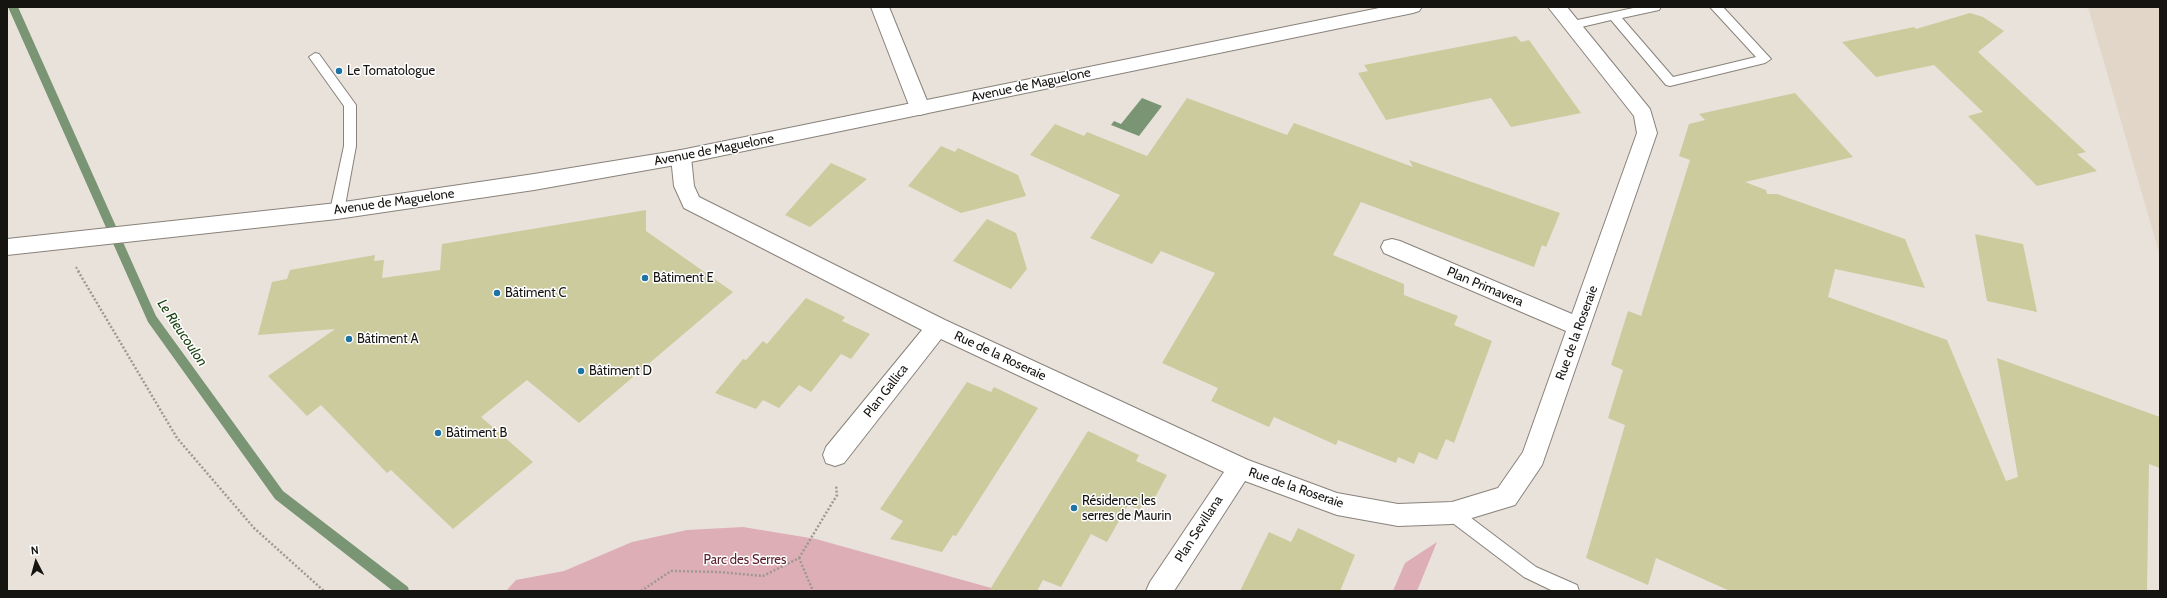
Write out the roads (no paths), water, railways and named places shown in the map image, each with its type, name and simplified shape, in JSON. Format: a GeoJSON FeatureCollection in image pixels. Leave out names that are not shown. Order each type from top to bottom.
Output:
{"type":"FeatureCollection","features":[{"type":"Feature","properties":{"kind":"street"},"geometry":{"type":"LineString","coordinates":[[880,7],[920,108]]}},
{"type":"Feature","properties":{"kind":"street","name":"Avenue de Maguelone"},"geometry":{"type":"LineString","coordinates":[[7,247],[337,211],[534,182],[681,157],[1413,7]]}},
{"type":"Feature","properties":{"kind":"street","name":"Rue de la Roseraie"},"geometry":{"type":"LineString","coordinates":[[681,157],[684,186],[691,202],[937,327],[1240,468],[1337,504],[1398,515],[1452,513],[1506,497],[1533,457],[1647,133],[1643,114],[1557,7]]}},
{"type":"Feature","properties":{"kind":"street","name":"Plan Primavera"},"geometry":{"type":"LineString","coordinates":[[1392,247],[1579,327]]}},
{"type":"Feature","properties":{"kind":"street","name":"Plan Gallica"},"geometry":{"type":"LineString","coordinates":[[836,455],[937,327]]}},
{"type":"Feature","properties":{"kind":"street","name":"Plan Sevillana"},"geometry":{"type":"LineString","coordinates":[[1159,591],[1240,468]]}},
{"type":"Feature","properties":{"kind":"lane"},"geometry":{"type":"LineString","coordinates":[[1573,25],[1655,7]]}},
{"type":"Feature","properties":{"kind":"lane"},"geometry":{"type":"LineString","coordinates":[[1614,16],[1670,82],[1765,60],[1716,7]]}},
{"type":"Feature","properties":{"kind":"lane"},"geometry":{"type":"LineString","coordinates":[[315,57],[350,104],[350,146],[337,211]]}},
{"type":"Feature","properties":{"kind":"lane"},"geometry":{"type":"LineString","coordinates":[[1452,513],[1530,572],[1572,591]]}},
{"type":"Feature","properties":{"kind":"waterway","name":"Le Rieucoulon"},"geometry":{"type":"LineString","coordinates":[[13,7],[152,319],[279,495],[403,591]]}},
{"type":"Feature","properties":{"kind":"place","name":"Le Tomatologue"},"geometry":{"type":"Point","coordinates":[339,71]}},
{"type":"Feature","properties":{"kind":"place","name":"Bâtiment E"},"geometry":{"type":"Point","coordinates":[645,278]}},
{"type":"Feature","properties":{"kind":"place","name":"Bâtiment C"},"geometry":{"type":"Point","coordinates":[497,293]}},
{"type":"Feature","properties":{"kind":"place","name":"Bâtiment A"},"geometry":{"type":"Point","coordinates":[349,339]}},
{"type":"Feature","properties":{"kind":"place","name":"Bâtiment D"},"geometry":{"type":"Point","coordinates":[581,371]}},
{"type":"Feature","properties":{"kind":"place","name":"Bâtiment B"},"geometry":{"type":"Point","coordinates":[438,433]}},
{"type":"Feature","properties":{"kind":"place","name":"Résidence les serres de Maurin"},"geometry":{"type":"Point","coordinates":[1074,508]}},
{"type":"Feature","properties":{"kind":"park label","name":"Parc des Serres"},"geometry":{"type":"Point","coordinates":[745,560]}}]}
